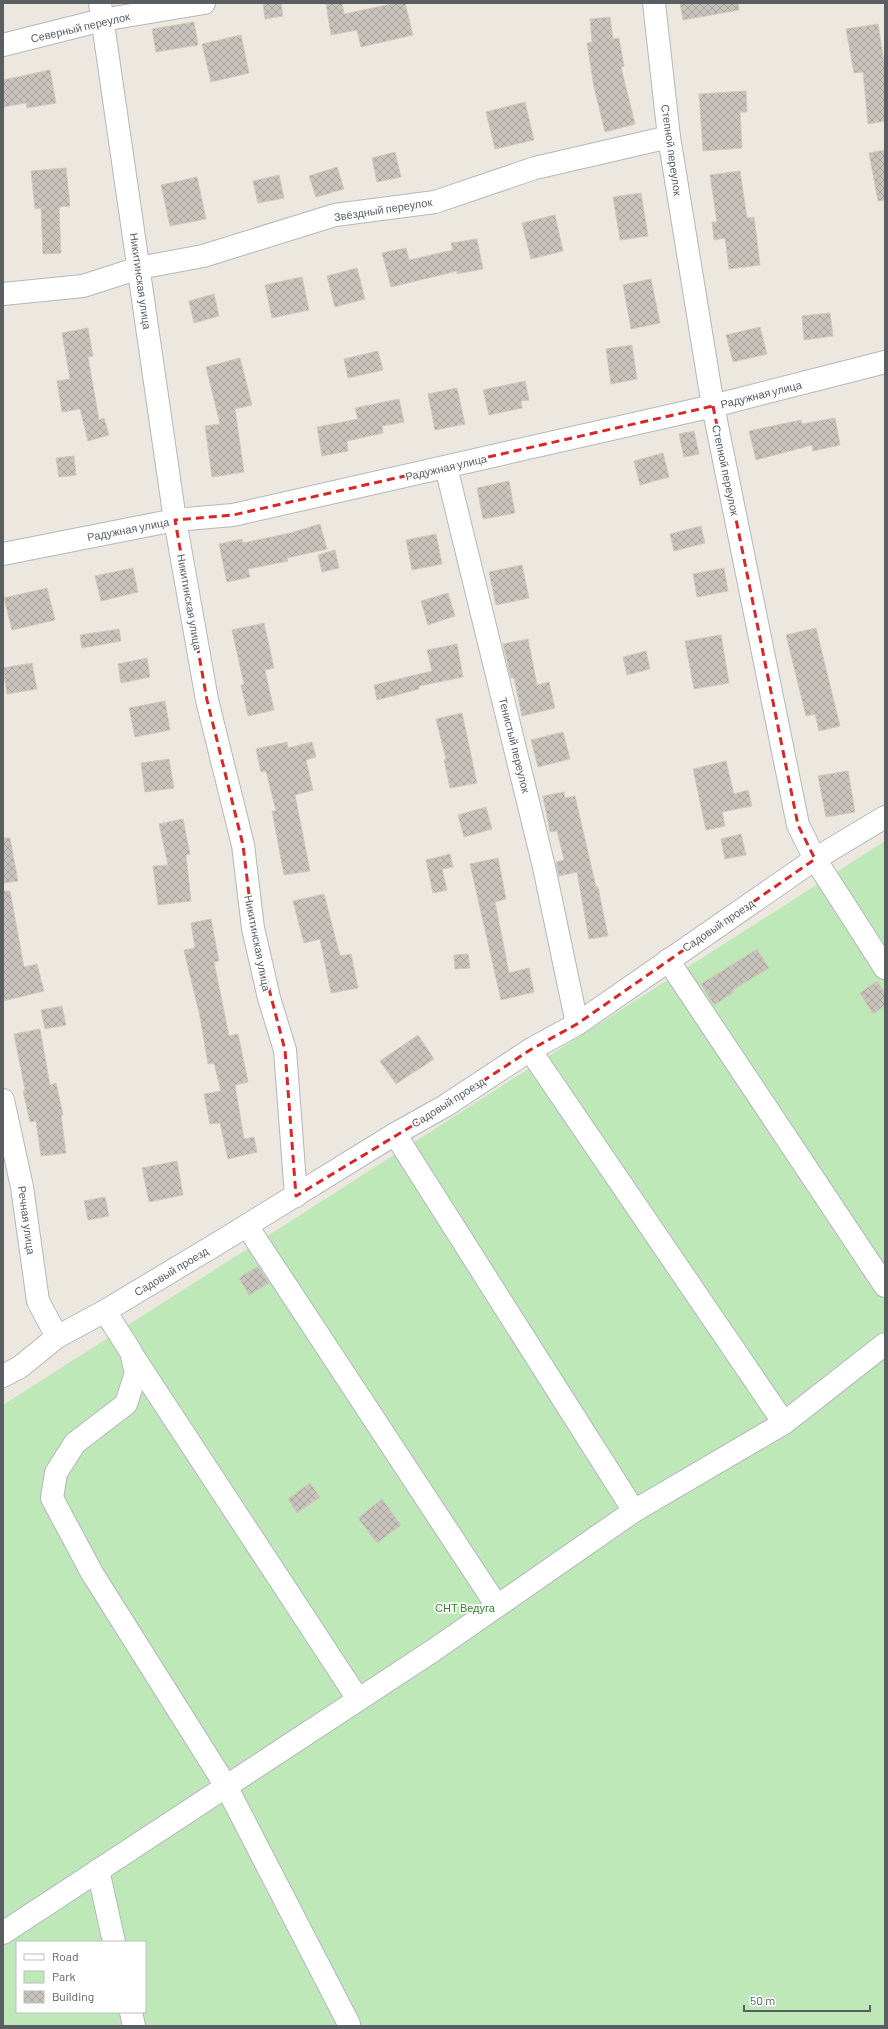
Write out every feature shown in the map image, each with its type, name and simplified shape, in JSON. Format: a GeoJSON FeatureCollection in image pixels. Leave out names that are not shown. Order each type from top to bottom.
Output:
{"type":"FeatureCollection","features":[{"type":"Feature","properties":{"kind":"street","name":"Северный переулок"},"geometry":{"type":"LineString","coordinates":[[3,45],[101,11],[204,3]]}},
{"type":"Feature","properties":{"kind":"street","name":"Степной переулок"},"geometry":{"type":"LineString","coordinates":[[654,3],[669,137],[713,406],[798,825],[815,858],[885,968]]}},
{"type":"Feature","properties":{"kind":"street","name":"Никитинская улица"},"geometry":{"type":"LineString","coordinates":[[101,11],[175,520],[207,700],[243,845],[253,928],[269,998],[285,1050],[296,1196]]}},
{"type":"Feature","properties":{"kind":"street","name":"Звёздный переулок"},"geometry":{"type":"LineString","coordinates":[[3,294],[83,286],[139,268],[203,256],[335,215],[434,202],[535,168],[669,137]]}},
{"type":"Feature","properties":{"kind":"street","name":"Радужная улица"},"geometry":{"type":"LineString","coordinates":[[3,554],[175,520],[233,515],[713,406],[885,362]]}},
{"type":"Feature","properties":{"kind":"street","name":"Тенистый переулок"},"geometry":{"type":"LineString","coordinates":[[446,467],[544,867],[578,1024]]}},
{"type":"Feature","properties":{"kind":"street","name":"Садовый проезд"},"geometry":{"type":"LineString","coordinates":[[3,1376],[20,1367],[57,1337],[247,1226],[395,1134],[445,1106],[530,1050],[578,1024],[815,858],[885,817]]}},
{"type":"Feature","properties":{"kind":"street"},"geometry":{"type":"LineString","coordinates":[[668,960],[885,1286]]}},
{"type":"Feature","properties":{"kind":"street"},"geometry":{"type":"LineString","coordinates":[[530,1050],[784,1422]]}},
{"type":"Feature","properties":{"kind":"street","name":"Речная улица"},"geometry":{"type":"LineString","coordinates":[[3,1100],[22,1187],[38,1301],[57,1337]]}},
{"type":"Feature","properties":{"kind":"street"},"geometry":{"type":"LineString","coordinates":[[395,1134],[634,1512]]}},
{"type":"Feature","properties":{"kind":"street"},"geometry":{"type":"LineString","coordinates":[[247,1226],[497,1606]]}},
{"type":"Feature","properties":{"kind":"street"},"geometry":{"type":"LineString","coordinates":[[105,1310],[358,1699]]}},
{"type":"Feature","properties":{"kind":"street"},"geometry":{"type":"LineString","coordinates":[[3,1933],[358,1699],[634,1512],[784,1422],[885,1344]]}},
{"type":"Feature","properties":{"kind":"street"},"geometry":{"type":"LineString","coordinates":[[131,1352],[136,1373],[126,1404],[75,1443],[56,1473],[52,1498],[62,1520],[92,1573],[226,1786],[347,2025]]}},
{"type":"Feature","properties":{"kind":"street"},"geometry":{"type":"LineString","coordinates":[[98,1870],[114,1941]]}},
{"type":"Feature","properties":{"kind":"street"},"geometry":{"type":"LineString","coordinates":[[131,2013],[134,2026]]}},
{"type":"Feature","properties":{"kind":"highlighted area"},"geometry":{"type":"Polygon","coordinates":[[[713,406],[798,825],[815,859],[577,1024],[530,1050],[445,1106],[296,1196],[285,1050],[253,928],[243,845],[207,700],[175,520],[233,515],[713,406]]]}},
{"type":"Feature","properties":{"kind":"green space","name":"СНТ Ведуга"},"geometry":{"type":"Polygon","coordinates":[[[885,841],[885,2026],[3,2026],[3,1405],[885,841]]]}},
{"type":"Feature","properties":{"kind":"building"},"geometry":{"type":"Polygon","coordinates":[[[263,3],[281,3],[283,16],[265,19],[263,3]]]}},
{"type":"Feature","properties":{"kind":"building"},"geometry":{"type":"Polygon","coordinates":[[[326,3],[342,3],[344,14],[396,3],[405,3],[413,35],[361,47],[357,30],[331,35],[326,3]]]}},
{"type":"Feature","properties":{"kind":"building"},"geometry":{"type":"Polygon","coordinates":[[[680,3],[738,3],[739,10],[683,20],[680,3]]]}},
{"type":"Feature","properties":{"kind":"building"},"geometry":{"type":"Polygon","coordinates":[[[610,17],[613,39],[619,38],[624,66],[621,67],[635,124],[605,132],[594,87],[587,43],[592,42],[590,19],[610,17]]]}},
{"type":"Feature","properties":{"kind":"building"},"geometry":{"type":"Polygon","coordinates":[[[194,22],[198,45],[156,52],[152,29],[194,22]]]}},
{"type":"Feature","properties":{"kind":"building"},"geometry":{"type":"Polygon","coordinates":[[[878,24],[885,68],[885,121],[868,124],[863,72],[854,73],[846,29],[878,24]]]}},
{"type":"Feature","properties":{"kind":"building"},"geometry":{"type":"Polygon","coordinates":[[[241,35],[249,73],[211,82],[202,44],[241,35]]]}},
{"type":"Feature","properties":{"kind":"building"},"geometry":{"type":"Polygon","coordinates":[[[50,70],[56,103],[27,108],[26,103],[3,107],[3,80],[50,70]]]}},
{"type":"Feature","properties":{"kind":"building"},"geometry":{"type":"Polygon","coordinates":[[[746,91],[747,112],[740,112],[742,148],[703,151],[699,94],[746,91]]]}},
{"type":"Feature","properties":{"kind":"building"},"geometry":{"type":"Polygon","coordinates":[[[525,102],[534,140],[495,149],[486,112],[525,102]]]}},
{"type":"Feature","properties":{"kind":"building"},"geometry":{"type":"Polygon","coordinates":[[[885,150],[885,200],[878,201],[869,153],[885,150]]]}},
{"type":"Feature","properties":{"kind":"building"},"geometry":{"type":"Polygon","coordinates":[[[395,152],[401,177],[377,182],[372,158],[395,152]]]}},
{"type":"Feature","properties":{"kind":"building"},"geometry":{"type":"Polygon","coordinates":[[[337,167],[344,189],[316,197],[309,176],[337,167]]]}},
{"type":"Feature","properties":{"kind":"building"},"geometry":{"type":"Polygon","coordinates":[[[66,168],[70,206],[59,207],[61,253],[43,254],[41,208],[35,209],[31,171],[66,168]]]}},
{"type":"Feature","properties":{"kind":"building"},"geometry":{"type":"Polygon","coordinates":[[[740,171],[747,218],[754,217],[760,265],[729,269],[725,238],[714,240],[712,222],[717,222],[710,175],[740,171]]]}},
{"type":"Feature","properties":{"kind":"building"},"geometry":{"type":"Polygon","coordinates":[[[279,175],[284,198],[258,203],[253,181],[279,175]]]}},
{"type":"Feature","properties":{"kind":"building"},"geometry":{"type":"Polygon","coordinates":[[[197,177],[206,219],[170,226],[161,185],[197,177]]]}},
{"type":"Feature","properties":{"kind":"building"},"geometry":{"type":"Polygon","coordinates":[[[641,193],[648,236],[620,240],[613,197],[641,193]]]}},
{"type":"Feature","properties":{"kind":"building"},"geometry":{"type":"Polygon","coordinates":[[[555,215],[563,251],[531,259],[522,223],[555,215]]]}},
{"type":"Feature","properties":{"kind":"building"},"geometry":{"type":"Polygon","coordinates":[[[477,239],[483,269],[457,274],[457,271],[391,287],[382,253],[406,248],[409,260],[453,250],[451,243],[477,239]]]}},
{"type":"Feature","properties":{"kind":"building"},"geometry":{"type":"Polygon","coordinates":[[[357,268],[365,299],[335,307],[327,276],[357,268]]]}},
{"type":"Feature","properties":{"kind":"building"},"geometry":{"type":"Polygon","coordinates":[[[302,277],[309,310],[272,318],[265,285],[302,277]]]}},
{"type":"Feature","properties":{"kind":"building"},"geometry":{"type":"Polygon","coordinates":[[[651,279],[660,323],[631,329],[623,285],[651,279]]]}},
{"type":"Feature","properties":{"kind":"building"},"geometry":{"type":"Polygon","coordinates":[[[214,294],[219,316],[194,323],[189,301],[214,294]]]}},
{"type":"Feature","properties":{"kind":"building"},"geometry":{"type":"Polygon","coordinates":[[[830,313],[833,336],[804,340],[802,316],[830,313]]]}},
{"type":"Feature","properties":{"kind":"building"},"geometry":{"type":"Polygon","coordinates":[[[760,327],[767,354],[733,362],[726,335],[760,327]]]}},
{"type":"Feature","properties":{"kind":"building"},"geometry":{"type":"Polygon","coordinates":[[[88,328],[93,356],[88,357],[99,420],[104,418],[109,435],[88,441],[80,409],[62,412],[57,381],[70,379],[62,333],[88,328]]]}},
{"type":"Feature","properties":{"kind":"building"},"geometry":{"type":"Polygon","coordinates":[[[632,345],[637,379],[611,384],[606,349],[632,345]]]}},
{"type":"Feature","properties":{"kind":"building"},"geometry":{"type":"Polygon","coordinates":[[[378,351],[383,370],[348,378],[344,359],[378,351]]]}},
{"type":"Feature","properties":{"kind":"building"},"geometry":{"type":"Polygon","coordinates":[[[240,358],[252,405],[235,409],[244,472],[212,477],[205,426],[220,424],[206,367],[240,358]]]}},
{"type":"Feature","properties":{"kind":"building"},"geometry":{"type":"Polygon","coordinates":[[[525,381],[529,400],[521,401],[522,408],[489,415],[483,390],[525,381]]]}},
{"type":"Feature","properties":{"kind":"building"},"geometry":{"type":"Polygon","coordinates":[[[457,388],[465,424],[435,430],[428,394],[457,388]]]}},
{"type":"Feature","properties":{"kind":"building"},"geometry":{"type":"Polygon","coordinates":[[[399,399],[404,422],[382,426],[383,433],[347,441],[348,451],[322,456],[317,427],[358,419],[355,408],[399,399]]]}},
{"type":"Feature","properties":{"kind":"building"},"geometry":{"type":"Polygon","coordinates":[[[835,418],[840,445],[813,451],[812,445],[756,460],[749,431],[801,420],[802,424],[835,418]]]}},
{"type":"Feature","properties":{"kind":"building"},"geometry":{"type":"Polygon","coordinates":[[[694,431],[699,454],[684,457],[679,434],[694,431]]]}},
{"type":"Feature","properties":{"kind":"building"},"geometry":{"type":"Polygon","coordinates":[[[663,453],[669,477],[640,485],[634,461],[663,453]]]}},
{"type":"Feature","properties":{"kind":"building"},"geometry":{"type":"Polygon","coordinates":[[[74,456],[76,475],[59,477],[56,458],[74,456]]]}},
{"type":"Feature","properties":{"kind":"building"},"geometry":{"type":"Polygon","coordinates":[[[509,481],[515,513],[483,519],[477,488],[509,481]]]}},
{"type":"Feature","properties":{"kind":"building"},"geometry":{"type":"Polygon","coordinates":[[[320,524],[327,549],[287,558],[288,561],[248,569],[250,577],[227,582],[219,544],[242,539],[243,543],[290,533],[320,524]]]}},
{"type":"Feature","properties":{"kind":"building"},"geometry":{"type":"Polygon","coordinates":[[[701,526],[705,543],[674,551],[670,534],[701,526]]]}},
{"type":"Feature","properties":{"kind":"building"},"geometry":{"type":"Polygon","coordinates":[[[436,534],[442,564],[412,570],[406,540],[436,534]]]}},
{"type":"Feature","properties":{"kind":"building"},"geometry":{"type":"Polygon","coordinates":[[[335,550],[339,568],[322,572],[318,555],[335,550]]]}},
{"type":"Feature","properties":{"kind":"building"},"geometry":{"type":"Polygon","coordinates":[[[522,565],[529,598],[496,605],[489,572],[522,565]]]}},
{"type":"Feature","properties":{"kind":"building"},"geometry":{"type":"Polygon","coordinates":[[[133,568],[138,592],[101,601],[95,576],[133,568]]]}},
{"type":"Feature","properties":{"kind":"building"},"geometry":{"type":"Polygon","coordinates":[[[724,568],[728,591],[697,597],[693,574],[724,568]]]}},
{"type":"Feature","properties":{"kind":"building"},"geometry":{"type":"Polygon","coordinates":[[[47,588],[55,620],[12,630],[4,598],[47,588]]]}},
{"type":"Feature","properties":{"kind":"building"},"geometry":{"type":"Polygon","coordinates":[[[448,593],[455,616],[428,625],[421,601],[448,593]]]}},
{"type":"Feature","properties":{"kind":"building"},"geometry":{"type":"Polygon","coordinates":[[[264,623],[274,668],[265,670],[274,710],[248,716],[241,685],[244,684],[232,630],[264,623]]]}},
{"type":"Feature","properties":{"kind":"building"},"geometry":{"type":"Polygon","coordinates":[[[816,628],[840,726],[819,731],[815,714],[806,716],[786,635],[816,628]]]}},
{"type":"Feature","properties":{"kind":"building"},"geometry":{"type":"Polygon","coordinates":[[[119,629],[121,641],[82,648],[80,635],[119,629]]]}},
{"type":"Feature","properties":{"kind":"building"},"geometry":{"type":"Polygon","coordinates":[[[721,635],[729,683],[694,689],[685,641],[721,635]]]}},
{"type":"Feature","properties":{"kind":"building"},"geometry":{"type":"Polygon","coordinates":[[[528,639],[537,685],[549,682],[555,708],[522,716],[514,678],[511,678],[503,644],[528,639]]]}},
{"type":"Feature","properties":{"kind":"building"},"geometry":{"type":"Polygon","coordinates":[[[457,644],[463,677],[419,686],[419,689],[377,700],[374,685],[432,671],[427,650],[457,644]]]}},
{"type":"Feature","properties":{"kind":"building"},"geometry":{"type":"Polygon","coordinates":[[[646,651],[650,669],[627,675],[623,657],[646,651]]]}},
{"type":"Feature","properties":{"kind":"building"},"geometry":{"type":"Polygon","coordinates":[[[147,658],[150,677],[121,683],[118,664],[147,658]]]}},
{"type":"Feature","properties":{"kind":"building"},"geometry":{"type":"Polygon","coordinates":[[[32,663],[37,689],[7,694],[3,668],[32,663]]]}},
{"type":"Feature","properties":{"kind":"building"},"geometry":{"type":"Polygon","coordinates":[[[165,701],[170,730],[135,737],[129,708],[165,701]]]}},
{"type":"Feature","properties":{"kind":"building"},"geometry":{"type":"Polygon","coordinates":[[[462,713],[477,783],[450,788],[444,760],[446,759],[436,719],[462,713]]]}},
{"type":"Feature","properties":{"kind":"building"},"geometry":{"type":"Polygon","coordinates":[[[563,732],[570,759],[538,767],[531,740],[563,732]]]}},
{"type":"Feature","properties":{"kind":"building"},"geometry":{"type":"Polygon","coordinates":[[[287,742],[288,748],[312,742],[316,757],[306,760],[313,790],[295,795],[310,871],[284,875],[272,811],[276,811],[266,771],[261,772],[256,749],[287,742]]]}},
{"type":"Feature","properties":{"kind":"building"},"geometry":{"type":"Polygon","coordinates":[[[169,759],[174,788],[145,792],[141,763],[169,759]]]}},
{"type":"Feature","properties":{"kind":"building"},"geometry":{"type":"Polygon","coordinates":[[[726,761],[734,794],[748,790],[752,806],[722,812],[725,826],[706,830],[693,769],[726,761]]]}},
{"type":"Feature","properties":{"kind":"building"},"geometry":{"type":"Polygon","coordinates":[[[848,771],[855,812],[826,817],[818,776],[848,771]]]}},
{"type":"Feature","properties":{"kind":"building"},"geometry":{"type":"Polygon","coordinates":[[[564,792],[565,798],[575,796],[596,887],[598,887],[608,936],[589,939],[577,872],[559,876],[556,862],[564,860],[557,831],[550,832],[543,796],[564,792]]]}},
{"type":"Feature","properties":{"kind":"building"},"geometry":{"type":"Polygon","coordinates":[[[486,807],[492,829],[464,837],[458,815],[486,807]]]}},
{"type":"Feature","properties":{"kind":"building"},"geometry":{"type":"Polygon","coordinates":[[[183,819],[190,854],[186,855],[191,901],[158,905],[153,866],[168,865],[159,824],[183,819]]]}},
{"type":"Feature","properties":{"kind":"building"},"geometry":{"type":"Polygon","coordinates":[[[741,834],[746,855],[725,859],[721,839],[741,834]]]}},
{"type":"Feature","properties":{"kind":"building"},"geometry":{"type":"Polygon","coordinates":[[[3,838],[10,838],[18,881],[3,883],[3,838]]]}},
{"type":"Feature","properties":{"kind":"building"},"geometry":{"type":"Polygon","coordinates":[[[450,854],[453,867],[442,869],[447,890],[433,893],[426,860],[450,854]]]}},
{"type":"Feature","properties":{"kind":"building"},"geometry":{"type":"Polygon","coordinates":[[[498,858],[506,899],[495,902],[509,973],[529,968],[534,992],[501,1000],[470,864],[498,858]]]}},
{"type":"Feature","properties":{"kind":"building"},"geometry":{"type":"Polygon","coordinates":[[[3,891],[10,891],[24,967],[37,964],[44,991],[3,1001],[3,891]]]}},
{"type":"Feature","properties":{"kind":"building"},"geometry":{"type":"Polygon","coordinates":[[[324,894],[340,956],[351,954],[358,988],[331,993],[320,939],[304,943],[293,901],[324,894]]]}},
{"type":"Feature","properties":{"kind":"building"},"geometry":{"type":"Polygon","coordinates":[[[211,919],[219,961],[214,962],[229,1036],[238,1034],[248,1082],[235,1085],[244,1139],[254,1137],[257,1152],[228,1159],[220,1123],[210,1124],[204,1094],[221,1091],[214,1063],[208,1064],[200,1017],[184,950],[195,948],[191,923],[211,919]]]}},
{"type":"Feature","properties":{"kind":"building"},"geometry":{"type":"Polygon","coordinates":[[[757,949],[769,968],[733,990],[734,992],[714,1005],[701,984],[757,949]]]}},
{"type":"Feature","properties":{"kind":"building"},"geometry":{"type":"Polygon","coordinates":[[[468,954],[470,968],[455,969],[454,955],[468,954]]]}},
{"type":"Feature","properties":{"kind":"building"},"geometry":{"type":"Polygon","coordinates":[[[877,981],[885,993],[885,1005],[873,1014],[860,993],[877,981]]]}},
{"type":"Feature","properties":{"kind":"building"},"geometry":{"type":"Polygon","coordinates":[[[62,1006],[66,1025],[45,1029],[41,1010],[62,1006]]]}},
{"type":"Feature","properties":{"kind":"building"},"geometry":{"type":"Polygon","coordinates":[[[40,1029],[50,1085],[56,1083],[63,1115],[61,1115],[66,1153],[41,1156],[36,1121],[30,1122],[23,1091],[25,1090],[14,1034],[40,1029]]]}},
{"type":"Feature","properties":{"kind":"building"},"geometry":{"type":"Polygon","coordinates":[[[418,1035],[434,1059],[396,1084],[380,1061],[418,1035]]]}},
{"type":"Feature","properties":{"kind":"building"},"geometry":{"type":"Polygon","coordinates":[[[177,1161],[183,1195],[149,1202],[142,1168],[177,1161]]]}},
{"type":"Feature","properties":{"kind":"building"},"geometry":{"type":"Polygon","coordinates":[[[105,1197],[109,1216],[88,1220],[84,1201],[105,1197]]]}},
{"type":"Feature","properties":{"kind":"building"},"geometry":{"type":"Polygon","coordinates":[[[258,1266],[269,1283],[249,1295],[239,1278],[258,1266]]]}},
{"type":"Feature","properties":{"kind":"building"},"geometry":{"type":"Polygon","coordinates":[[[310,1483],[320,1497],[297,1513],[288,1499],[310,1483]]]}},
{"type":"Feature","properties":{"kind":"building"},"geometry":{"type":"Polygon","coordinates":[[[382,1499],[401,1525],[377,1543],[358,1518],[382,1499]]]}}]}
